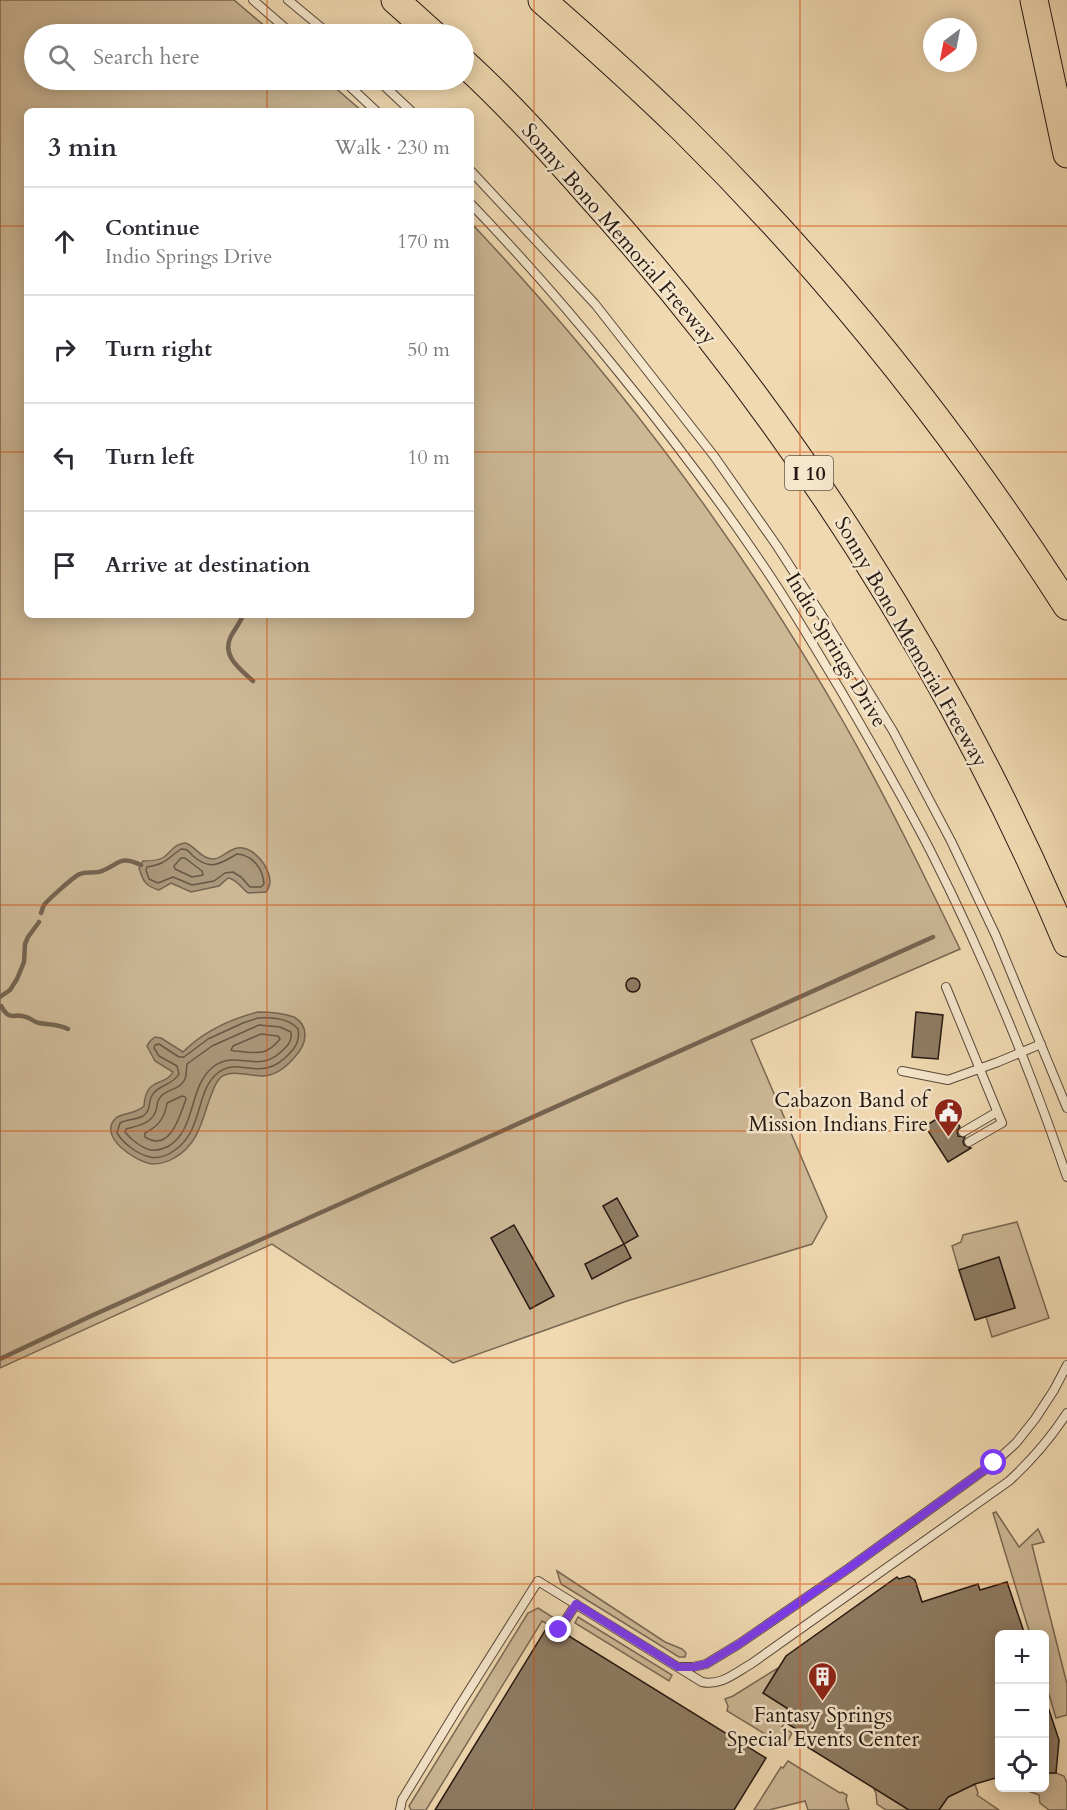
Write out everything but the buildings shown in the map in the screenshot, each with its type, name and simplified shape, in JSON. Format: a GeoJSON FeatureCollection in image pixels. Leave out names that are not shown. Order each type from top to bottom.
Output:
{"type":"FeatureCollection","features":[{"type":"Feature","properties":{"kind":"highway"},"geometry":{"type":"LineString","coordinates":[[395,0],[422,24]]}},
{"type":"Feature","properties":{"kind":"highway"},"geometry":{"type":"LineString","coordinates":[[542,0],[683,129],[764,212],[837,294],[970,462],[1024,538],[1067,606]]}},
{"type":"Feature","properties":{"kind":"highway"},"geometry":{"type":"LineString","coordinates":[[1034,0],[1067,154]]}},
{"type":"Feature","properties":{"kind":"highway","name":"Sonny Bono Memorial Freeway"},"geometry":{"type":"LineString","coordinates":[[474,73],[555,156],[637,246],[718,347],[792,448],[845,526],[895,606],[967,732],[1041,880],[1067,943]]}},
{"type":"Feature","properties":{"kind":"lane"},"geometry":{"type":"LineString","coordinates":[[253,0],[281,24]]}},
{"type":"Feature","properties":{"kind":"lane"},"geometry":{"type":"LineString","coordinates":[[288,0],[317,24]]}},
{"type":"Feature","properties":{"kind":"lane"},"geometry":{"type":"LineString","coordinates":[[354,90],[373,108]]}},
{"type":"Feature","properties":{"kind":"lane"},"geometry":{"type":"LineString","coordinates":[[389,90],[408,108]]}},
{"type":"Feature","properties":{"kind":"lane","name":"Indio Springs Drive"},"geometry":{"type":"LineString","coordinates":[[474,174],[595,304],[714,456],[777,546],[893,731],[951,841],[991,925],[1067,1108]]}},
{"type":"Feature","properties":{"kind":"lane","name":"Indio Springs Drive"},"geometry":{"type":"LineString","coordinates":[[474,207],[508,242],[574,318],[646,407],[765,568],[807,634],[871,741],[931,852],[975,945],[1041,1101],[1067,1177]]}},
{"type":"Feature","properties":{"kind":"lane"},"geometry":{"type":"LineString","coordinates":[[946,987],[1002,1122],[969,1142]]}},
{"type":"Feature","properties":{"kind":"lane"},"geometry":{"type":"LineString","coordinates":[[902,1071],[948,1080],[1041,1044]]}},
{"type":"Feature","properties":{"kind":"lane"},"geometry":{"type":"LineString","coordinates":[[963,1132],[997,1112]]}},
{"type":"Feature","properties":{"kind":"lane"},"geometry":{"type":"LineString","coordinates":[[678,1667],[706,1664],[739,1644],[994,1463],[1016,1443],[1035,1419],[1067,1365]]}},
{"type":"Feature","properties":{"kind":"lane"},"geometry":{"type":"LineString","coordinates":[[400,1810],[402,1800],[538,1581],[702,1682],[711,1684],[719,1682],[751,1665],[1009,1482],[1034,1458],[1067,1413]]}},
{"type":"Feature","properties":{"kind":"lane"},"geometry":{"type":"LineString","coordinates":[[559,1630],[576,1604]]}},
{"type":"Feature","properties":{"kind":"shaded area"},"geometry":{"type":"Polygon","coordinates":[[[0,0],[234,0],[262,24],[24,24],[24,90],[338,90],[359,108],[24,108],[24,618],[474,618],[474,226],[524,280],[625,400],[718,525],[762,590],[860,751],[960,949],[751,1040],[827,1217],[812,1244],[627,1301],[453,1363],[272,1244],[0,1368],[0,0]]]}},
{"type":"Feature","properties":{"kind":"shaded area"},"geometry":{"type":"Polygon","coordinates":[[[1017,1222],[1049,1318],[992,1337],[986,1317],[1015,1307],[999,1258],[959,1270],[952,1246],[961,1242],[963,1235],[1017,1222]]]}},
{"type":"Feature","properties":{"kind":"shaded area"},"geometry":{"type":"Polygon","coordinates":[[[996,1512],[1019,1547],[1038,1529],[1044,1542],[1032,1545],[1067,1684],[1067,1715],[1056,1718],[1049,1694],[1049,1630],[1029,1630],[993,1513],[996,1512]]]}},
{"type":"Feature","properties":{"kind":"shaded area"},"geometry":{"type":"Polygon","coordinates":[[[557,1571],[665,1642],[682,1649],[686,1653],[685,1657],[679,1657],[561,1584],[557,1571]]]}},
{"type":"Feature","properties":{"kind":"shaded area"},"geometry":{"type":"Polygon","coordinates":[[[538,1608],[557,1620],[553,1627],[542,1621],[426,1810],[411,1810],[409,1806],[528,1613],[538,1608]]]}},
{"type":"Feature","properties":{"kind":"shaded area"},"geometry":{"type":"Polygon","coordinates":[[[578,1617],[672,1675],[669,1681],[575,1623],[578,1617]]]}},
{"type":"Feature","properties":{"kind":"shaded area"},"geometry":{"type":"Polygon","coordinates":[[[778,1668],[763,1693],[790,1710],[783,1720],[785,1722],[782,1727],[792,1733],[785,1746],[727,1711],[728,1706],[725,1699],[778,1668]]]}},
{"type":"Feature","properties":{"kind":"shaded area"},"geometry":{"type":"Polygon","coordinates":[[[788,1761],[847,1795],[849,1810],[808,1810],[805,1801],[769,1810],[754,1810],[781,1767],[783,1768],[788,1761]]]}},
{"type":"Feature","properties":{"kind":"shaded area"},"geometry":{"type":"Polygon","coordinates":[[[1049,1773],[1064,1776],[1067,1783],[1067,1810],[1049,1810],[1040,1803],[1039,1795],[1031,1792],[1049,1792],[1049,1773]]]}},
{"type":"Feature","properties":{"kind":"shaded area"},"geometry":{"type":"Polygon","coordinates":[[[975,1784],[977,1795],[999,1810],[939,1810],[948,1797],[975,1784]]]}},
{"type":"Feature","properties":{"kind":"shaded area"},"geometry":{"type":"Polygon","coordinates":[[[874,1789],[909,1810],[886,1810],[877,1804],[874,1789]]]}},
{"type":"Feature","properties":{"kind":"water"},"geometry":{"type":"Polygon","coordinates":[[[185,843],[205,857],[212,859],[219,858],[234,849],[251,851],[260,859],[269,875],[270,884],[266,892],[248,893],[228,878],[219,886],[191,892],[171,883],[159,890],[143,880],[139,868],[143,861],[162,858],[176,846],[185,843]]]}},
{"type":"Feature","properties":{"kind":"water"},"geometry":{"type":"Polygon","coordinates":[[[258,1012],[294,1017],[302,1024],[305,1032],[304,1042],[300,1051],[290,1062],[279,1071],[267,1076],[230,1073],[221,1077],[195,1138],[183,1152],[172,1159],[152,1164],[137,1159],[121,1148],[111,1133],[111,1126],[115,1119],[144,1106],[148,1090],[156,1083],[170,1077],[173,1072],[155,1061],[147,1046],[150,1041],[155,1037],[161,1038],[183,1052],[199,1038],[218,1027],[258,1012]]]}},
{"type":"Feature","properties":{"kind":"waterway"},"geometry":{"type":"LineString","coordinates":[[242,618],[231,636],[228,650],[233,662],[253,681]]}},
{"type":"Feature","properties":{"kind":"waterway"},"geometry":{"type":"LineString","coordinates":[[41,913],[46,902],[80,874],[99,872],[124,861],[141,865]]}},
{"type":"Feature","properties":{"kind":"waterway"},"geometry":{"type":"LineString","coordinates":[[0,997],[10,990],[17,979],[24,962],[25,944],[39,922]]}},
{"type":"Feature","properties":{"kind":"waterway"},"geometry":{"type":"LineString","coordinates":[[0,1359],[933,937]]}},
{"type":"Feature","properties":{"kind":"waterway"},"geometry":{"type":"LineString","coordinates":[[1,1006],[10,1016],[22,1016],[68,1029]]}},
{"type":"Feature","properties":{"kind":"place","name":"Cabazon Band of Mission Indians Fire"},"geometry":{"type":"Point","coordinates":[949,1138]}},
{"type":"Feature","properties":{"kind":"place","name":"Fantasy Springs Special Events Center"},"geometry":{"type":"Point","coordinates":[823,1702]}},
{"type":"Feature","properties":{"kind":"route"},"geometry":{"type":"LineString","coordinates":[[559,1630],[576,1604],[678,1667],[706,1664],[849,1568],[994,1463]]}}]}
